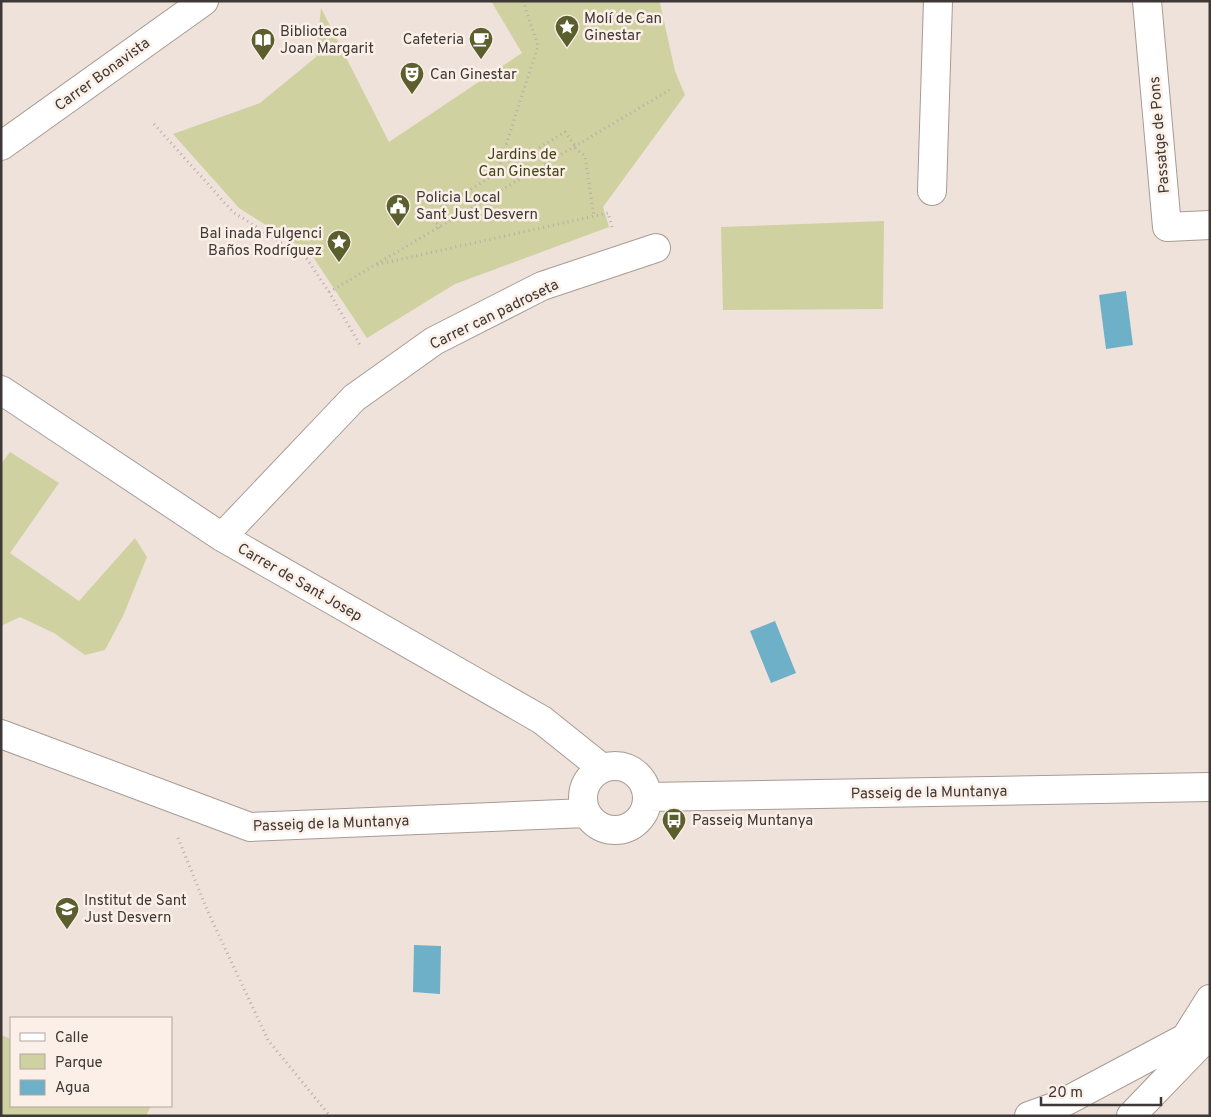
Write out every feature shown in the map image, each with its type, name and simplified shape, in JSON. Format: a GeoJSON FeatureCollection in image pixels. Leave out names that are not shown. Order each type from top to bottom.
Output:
{"type":"FeatureCollection","features":[{"type":"Feature","properties":{"kind":"street","name":"Carrer Bonavista"},"geometry":{"type":"LineString","coordinates":[[1,146],[204,1]]}},
{"type":"Feature","properties":{"kind":"street"},"geometry":{"type":"LineString","coordinates":[[932,191],[938,1]]}},
{"type":"Feature","properties":{"kind":"street","name":"Passatge de Pons"},"geometry":{"type":"LineString","coordinates":[[1148,1],[1167,227],[1210,224]]}},
{"type":"Feature","properties":{"kind":"street","name":"Carrer can padroseta"},"geometry":{"type":"LineString","coordinates":[[222,537],[354,398],[434,341],[542,286],[656,248]]}},
{"type":"Feature","properties":{"kind":"street","name":"Carrer de Sant Josep"},"geometry":{"type":"LineString","coordinates":[[1,390],[222,537],[542,720],[602,768]]}},
{"type":"Feature","properties":{"kind":"street","name":"Passeig de la Muntanya"},"geometry":{"type":"LineString","coordinates":[[1,734],[250,827],[586,813]]}},
{"type":"Feature","properties":{"kind":"street"},"geometry":{"type":"LineString","coordinates":[[624,766],[641,777],[648,797],[644,814],[632,826],[615,830],[598,825],[586,813],[583,800],[584,787],[592,775],[602,768],[624,766]]}},
{"type":"Feature","properties":{"kind":"street","name":"Passeig de la Muntanya"},"geometry":{"type":"LineString","coordinates":[[648,797],[1210,787]]}},
{"type":"Feature","properties":{"kind":"street"},"geometry":{"type":"LineString","coordinates":[[1131,1116],[1152,1093],[1197,1036],[1210,999]]}},
{"type":"Feature","properties":{"kind":"street"},"geometry":{"type":"LineString","coordinates":[[1029,1116],[1057,1106],[1197,1036]]}},
{"type":"Feature","properties":{"kind":"path"},"geometry":{"type":"LineString","coordinates":[[497,173],[538,46],[523,1]]}},
{"type":"Feature","properties":{"kind":"path"},"geometry":{"type":"LineString","coordinates":[[329,292],[440,228],[673,88]]}},
{"type":"Feature","properties":{"kind":"path"},"geometry":{"type":"LineString","coordinates":[[154,124],[233,212],[307,259],[360,345]]}},
{"type":"Feature","properties":{"kind":"path"},"geometry":{"type":"LineString","coordinates":[[440,228],[430,214],[565,132],[575,147],[585,156],[594,217]]}},
{"type":"Feature","properties":{"kind":"path"},"geometry":{"type":"LineString","coordinates":[[375,266],[608,213],[613,230]]}},
{"type":"Feature","properties":{"kind":"path"},"geometry":{"type":"LineString","coordinates":[[159,793],[208,912],[268,1040],[330,1116]]}},
{"type":"Feature","properties":{"kind":"green space","name":"Jardins de Can Ginestar"},"geometry":{"type":"Polygon","coordinates":[[[491,1],[662,1],[660,3],[675,71],[685,95],[603,207],[609,227],[455,284],[367,338],[311,254],[239,208],[173,134],[260,103],[316,57],[321,8],[389,142],[522,53],[491,1]]]}},
{"type":"Feature","properties":{"kind":"green space"},"geometry":{"type":"Polygon","coordinates":[[[884,221],[883,309],[723,310],[721,227],[884,221]]]}},
{"type":"Feature","properties":{"kind":"green space"},"geometry":{"type":"Polygon","coordinates":[[[10,452],[59,483],[10,553],[79,601],[135,538],[147,557],[123,616],[105,650],[85,655],[54,633],[20,617],[1,626],[1,464],[10,452]]]}},
{"type":"Feature","properties":{"kind":"green space"},"geometry":{"type":"Polygon","coordinates":[[[1,1035],[10,1039],[10,1107],[150,1107],[146,1116],[1,1116],[1,1035]]]}},
{"type":"Feature","properties":{"kind":"water"},"geometry":{"type":"Polygon","coordinates":[[[1126,291],[1133,345],[1106,349],[1099,295],[1126,291]]]}},
{"type":"Feature","properties":{"kind":"water"},"geometry":{"type":"Polygon","coordinates":[[[775,621],[796,673],[771,683],[750,631],[775,621]]]}},
{"type":"Feature","properties":{"kind":"water"},"geometry":{"type":"Polygon","coordinates":[[[414,945],[441,946],[440,994],[413,992],[414,945]]]}},
{"type":"Feature","properties":{"kind":"place","name":"Molí de Can Ginestar"},"geometry":{"type":"Point","coordinates":[567,48]}},
{"type":"Feature","properties":{"kind":"place","name":"Cafeteria"},"geometry":{"type":"Point","coordinates":[481,60]}},
{"type":"Feature","properties":{"kind":"place","name":"Biblioteca Joan Margarit"},"geometry":{"type":"Point","coordinates":[263,61]}},
{"type":"Feature","properties":{"kind":"place","name":"Can Ginestar"},"geometry":{"type":"Point","coordinates":[412,95]}},
{"type":"Feature","properties":{"kind":"place","name":"Policia Local Sant Just Desvern"},"geometry":{"type":"Point","coordinates":[398,227]}},
{"type":"Feature","properties":{"kind":"place","name":"Bal inada Fulgenci Baños Rodríguez"},"geometry":{"type":"Point","coordinates":[339,263]}},
{"type":"Feature","properties":{"kind":"place","name":"Passeig Muntanya"},"geometry":{"type":"Point","coordinates":[674,841]}},
{"type":"Feature","properties":{"kind":"place","name":"Institut de Sant Just Desvern"},"geometry":{"type":"Point","coordinates":[67,930]}}]}
